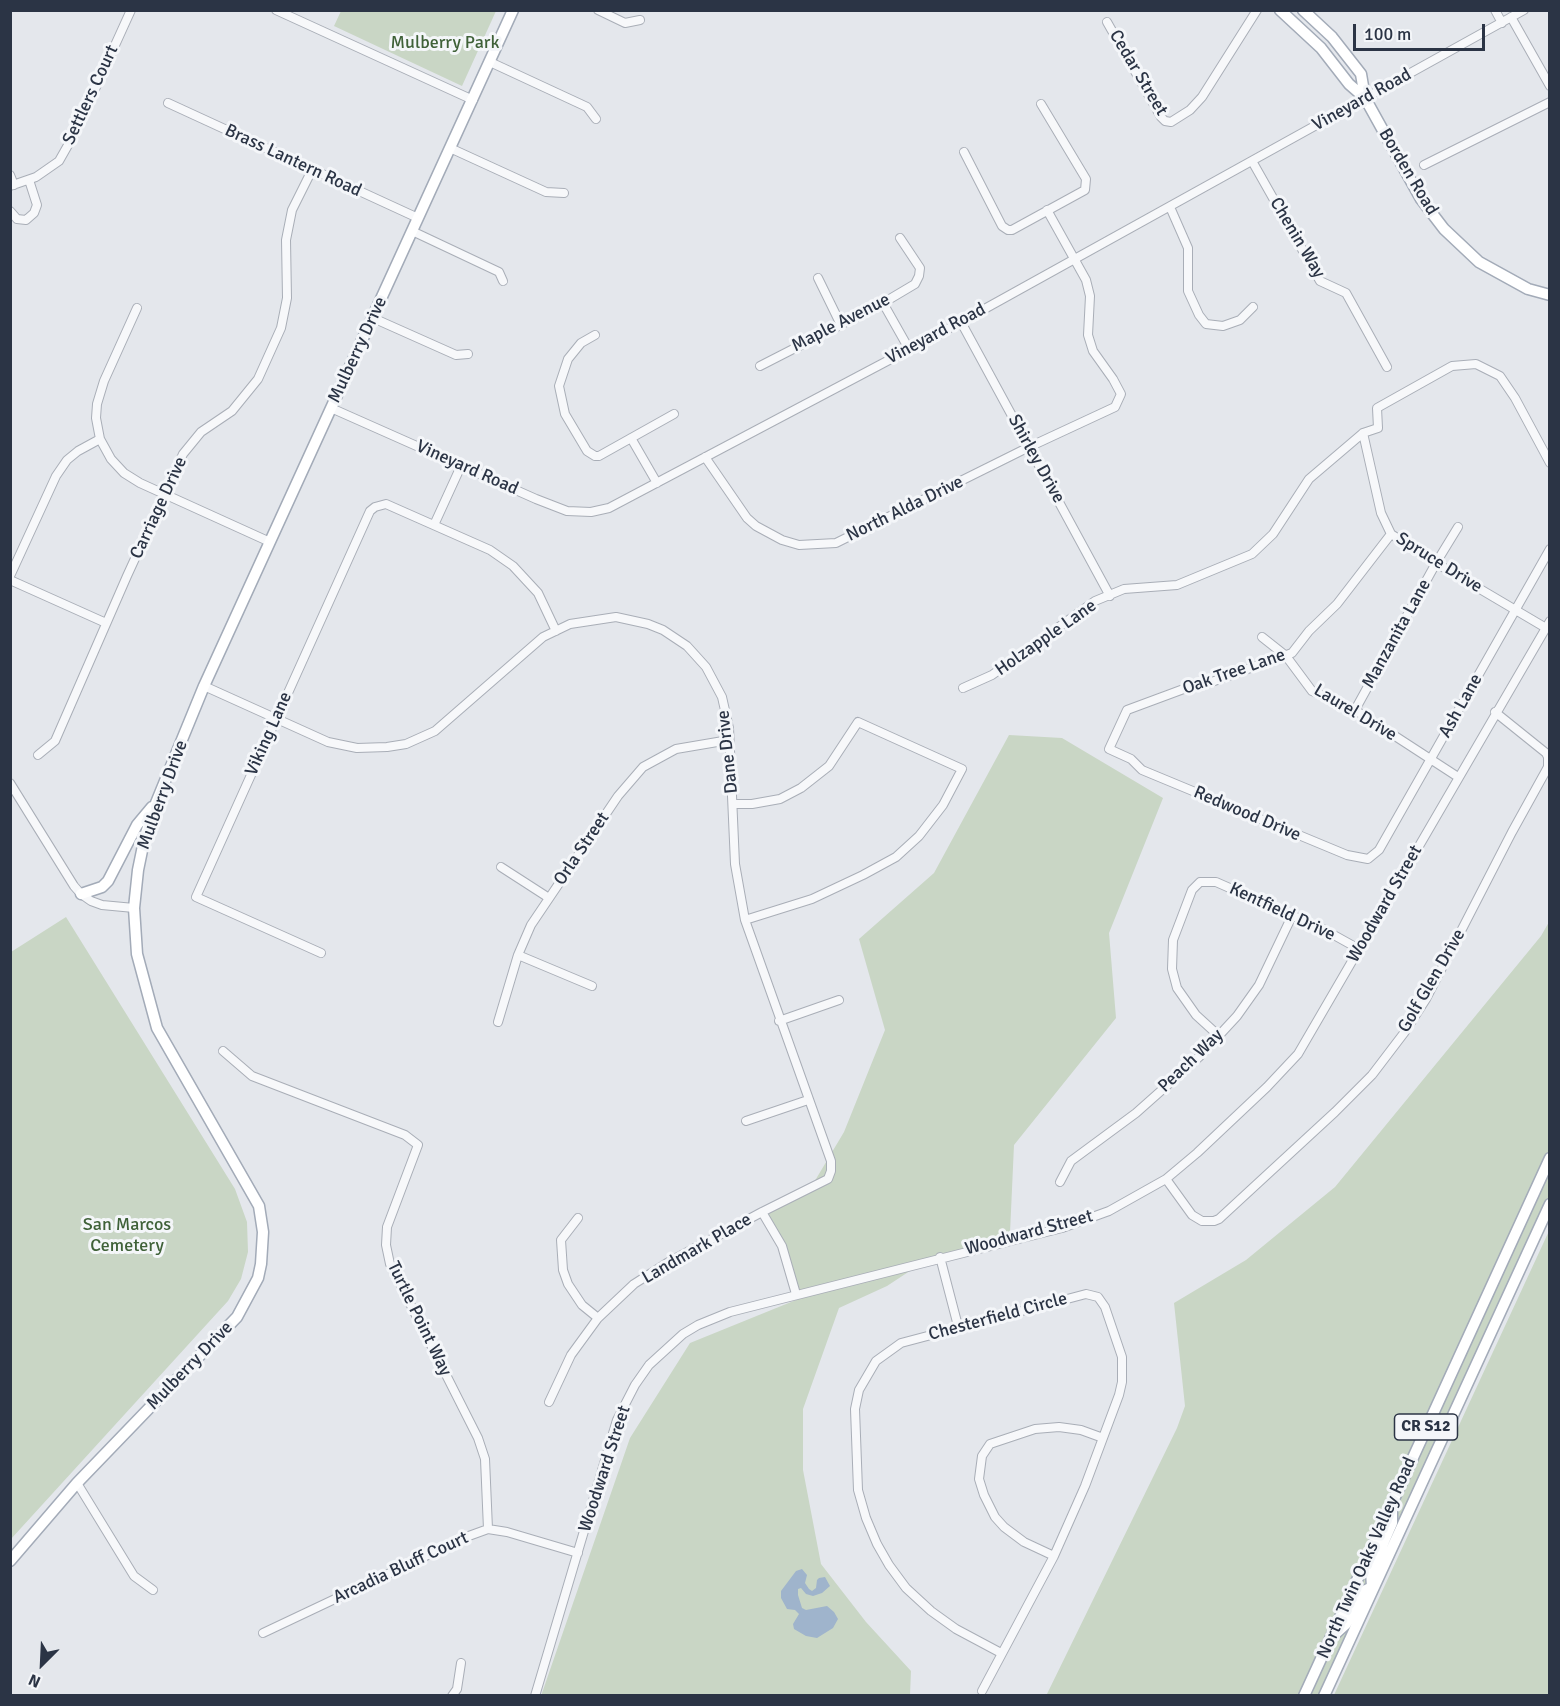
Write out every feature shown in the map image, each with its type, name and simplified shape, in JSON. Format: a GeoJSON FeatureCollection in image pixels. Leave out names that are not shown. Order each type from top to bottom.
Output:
{"type":"FeatureCollection","features":[{"type":"Feature","properties":{"kind":"main road","name":"Mulberry Drive"},"geometry":{"type":"LineString","coordinates":[[10,1561],[78,1483],[237,1317],[258,1278],[263,1232],[259,1206],[157,1028],[137,954],[134,908],[138,870],[145,836],[156,802],[204,686],[513,10]]}},
{"type":"Feature","properties":{"kind":"main road","name":"Borden Road"},"geometry":{"type":"LineString","coordinates":[[1280,10],[1321,48],[1349,84],[1365,98],[1414,187],[1444,229],[1479,262],[1528,288],[1550,295]]}},
{"type":"Feature","properties":{"kind":"main road","name":"Borden Road"},"geometry":{"type":"LineString","coordinates":[[1303,10],[1332,37],[1362,74],[1365,98]]}},
{"type":"Feature","properties":{"kind":"main road"},"geometry":{"type":"LineString","coordinates":[[81,894],[102,887],[108,881],[137,825],[156,802]]}},
{"type":"Feature","properties":{"kind":"main road","name":"North Twin Oaks Valley Road"},"geometry":{"type":"LineString","coordinates":[[1304,1695],[1550,1158]]}},
{"type":"Feature","properties":{"kind":"main road","name":"North Twin Oaks Valley Road"},"geometry":{"type":"LineString","coordinates":[[1324,1695],[1550,1204]]}},
{"type":"Feature","properties":{"kind":"main road"},"geometry":{"type":"LineString","coordinates":[[1330,1639],[1346,1624],[1362,1592],[1372,1587],[1371,1571],[1392,1523],[1392,1503]]}},
{"type":"Feature","properties":{"kind":"street","name":"Settlers Court"},"geometry":{"type":"LineString","coordinates":[[12,186],[36,177],[58,161],[76,131],[131,10]]}},
{"type":"Feature","properties":{"kind":"street"},"geometry":{"type":"LineString","coordinates":[[276,10],[472,100]]}},
{"type":"Feature","properties":{"kind":"street"},"geometry":{"type":"LineString","coordinates":[[598,10],[625,23],[640,20]]}},
{"type":"Feature","properties":{"kind":"street","name":"Cedar Street"},"geometry":{"type":"LineString","coordinates":[[1107,22],[1161,117],[1171,122],[1190,110],[1202,97],[1257,10]]}},
{"type":"Feature","properties":{"kind":"street"},"geometry":{"type":"LineString","coordinates":[[1495,10],[1502,22]]}},
{"type":"Feature","properties":{"kind":"street","name":"Vineyard Road"},"geometry":{"type":"LineString","coordinates":[[331,408],[536,500],[567,511],[591,512],[609,508],[1075,260],[1524,10]]}},
{"type":"Feature","properties":{"kind":"street"},"geometry":{"type":"LineString","coordinates":[[1511,17],[1550,86]]}},
{"type":"Feature","properties":{"kind":"street"},"geometry":{"type":"LineString","coordinates":[[490,62],[587,107],[596,119]]}},
{"type":"Feature","properties":{"kind":"street"},"geometry":{"type":"LineString","coordinates":[[1424,165],[1550,102]]}},
{"type":"Feature","properties":{"kind":"street","name":"Brass Lantern Road"},"geometry":{"type":"LineString","coordinates":[[168,103],[418,218]]}},
{"type":"Feature","properties":{"kind":"street"},"geometry":{"type":"LineString","coordinates":[[964,152],[1002,226],[1012,230],[1085,190],[1086,179],[1041,104]]}},
{"type":"Feature","properties":{"kind":"street"},"geometry":{"type":"LineString","coordinates":[[450,148],[546,192],[564,193]]}},
{"type":"Feature","properties":{"kind":"street","name":"Chenin Way"},"geometry":{"type":"LineString","coordinates":[[1252,161],[1320,281],[1346,293],[1387,367]]}},
{"type":"Feature","properties":{"kind":"street","name":"Carriage Drive"},"geometry":{"type":"LineString","coordinates":[[38,755],[55,741],[183,454],[201,432],[232,411],[258,379],[281,328],[287,298],[286,240],[292,210],[312,170]]}},
{"type":"Feature","properties":{"kind":"street"},"geometry":{"type":"LineString","coordinates":[[10,175],[12,186]]}},
{"type":"Feature","properties":{"kind":"street"},"geometry":{"type":"LineString","coordinates":[[10,212],[17,219],[26,220],[34,213],[37,205],[29,180]]}},
{"type":"Feature","properties":{"kind":"street"},"geometry":{"type":"LineString","coordinates":[[1170,207],[1188,248],[1188,291],[1199,315],[1206,324],[1223,326],[1240,320],[1253,307]]}},
{"type":"Feature","properties":{"kind":"street"},"geometry":{"type":"LineString","coordinates":[[1047,210],[1075,260]]}},
{"type":"Feature","properties":{"kind":"street"},"geometry":{"type":"LineString","coordinates":[[412,231],[499,272],[503,281]]}},
{"type":"Feature","properties":{"kind":"street","name":"Maple Avenue"},"geometry":{"type":"LineString","coordinates":[[760,366],[840,323],[883,303],[915,284],[920,268],[900,238]]}},
{"type":"Feature","properties":{"kind":"street","name":"North Alda Drive"},"geometry":{"type":"LineString","coordinates":[[705,457],[747,518],[756,526],[782,540],[799,545],[836,543],[1115,407],[1121,394],[1093,351],[1088,335],[1090,296],[1086,280],[1075,260]]}},
{"type":"Feature","properties":{"kind":"street"},"geometry":{"type":"LineString","coordinates":[[818,278],[840,323]]}},
{"type":"Feature","properties":{"kind":"street"},"geometry":{"type":"LineString","coordinates":[[883,303],[909,349]]}},
{"type":"Feature","properties":{"kind":"street"},"geometry":{"type":"LineString","coordinates":[[137,308],[104,381],[97,404],[96,418],[100,439],[111,459],[124,473],[140,483],[270,542]]}},
{"type":"Feature","properties":{"kind":"street"},"geometry":{"type":"LineString","coordinates":[[373,318],[456,355],[468,354]]}},
{"type":"Feature","properties":{"kind":"street","name":"Shirley Drive"},"geometry":{"type":"LineString","coordinates":[[961,322],[1110,596]]}},
{"type":"Feature","properties":{"kind":"street"},"geometry":{"type":"LineString","coordinates":[[595,335],[581,343],[568,359],[560,386],[565,414],[587,451],[599,456],[674,414]]}},
{"type":"Feature","properties":{"kind":"street","name":"Holzapple Lane"},"geometry":{"type":"LineString","coordinates":[[963,688],[992,675],[1095,601],[1130,588],[1177,585],[1252,554],[1273,534],[1309,478],[1363,433],[1378,428],[1377,408],[1452,366],[1476,363],[1500,376],[1515,398],[1550,463]]}},
{"type":"Feature","properties":{"kind":"street","name":"Spruce Drive"},"geometry":{"type":"LineString","coordinates":[[1363,433],[1381,513],[1391,534],[1436,563],[1548,624]]}},
{"type":"Feature","properties":{"kind":"street"},"geometry":{"type":"LineString","coordinates":[[632,438],[657,483]]}},
{"type":"Feature","properties":{"kind":"street"},"geometry":{"type":"LineString","coordinates":[[100,439],[67,460],[56,477],[10,578],[106,623]]}},
{"type":"Feature","properties":{"kind":"street"},"geometry":{"type":"LineString","coordinates":[[434,525],[460,466]]}},
{"type":"Feature","properties":{"kind":"street","name":"Viking Lane"},"geometry":{"type":"LineString","coordinates":[[321,953],[196,897],[370,511],[386,504],[490,550],[513,566],[538,593],[556,631]]}},
{"type":"Feature","properties":{"kind":"street","name":"Manzanita Lane"},"geometry":{"type":"LineString","coordinates":[[1355,710],[1458,527]]}},
{"type":"Feature","properties":{"kind":"street","name":"Oak Tree Lane"},"geometry":{"type":"LineString","coordinates":[[1131,759],[1109,749],[1127,710],[1292,653],[1309,631],[1337,604],[1391,534]]}},
{"type":"Feature","properties":{"kind":"street","name":"Ash Lane"},"geometry":{"type":"LineString","coordinates":[[1368,859],[1379,850],[1550,549]]}},
{"type":"Feature","properties":{"kind":"street","name":"Dane Drive"},"geometry":{"type":"LineString","coordinates":[[204,686],[328,742],[357,748],[387,747],[406,744],[435,731],[543,637],[570,624],[616,617],[663,630],[687,646],[706,667],[722,697],[729,728],[735,864],[745,920],[779,1021],[831,1161],[831,1172],[828,1179],[762,1212]]}},
{"type":"Feature","properties":{"kind":"street","name":"Woodward Street"},"geometry":{"type":"LineString","coordinates":[[535,1695],[617,1420],[635,1385],[650,1365],[683,1334],[730,1312],[940,1257],[1062,1228],[1109,1211],[1166,1179],[1268,1087],[1298,1054],[1548,624]]}},
{"type":"Feature","properties":{"kind":"street","name":"Laurel Drive"},"geometry":{"type":"LineString","coordinates":[[1262,637],[1286,656],[1312,691],[1355,710],[1458,777]]}},
{"type":"Feature","properties":{"kind":"street","name":"Golf Glen Drive"},"geometry":{"type":"LineString","coordinates":[[1166,1179],[1192,1215],[1202,1221],[1219,1219],[1372,1075],[1404,1033],[1426,999],[1548,767],[1546,753],[1496,712]]}},
{"type":"Feature","properties":{"kind":"street"},"geometry":{"type":"LineString","coordinates":[[733,804],[752,804],[780,798],[801,788],[829,766],[858,722],[962,769],[943,805],[919,836],[896,857],[812,899],[745,920]]}},
{"type":"Feature","properties":{"kind":"street","name":"Orla Street"},"geometry":{"type":"LineString","coordinates":[[498,1022],[518,955],[531,925],[618,796],[643,767],[676,749],[729,741]]}},
{"type":"Feature","properties":{"kind":"street","name":"Redwood Drive"},"geometry":{"type":"LineString","coordinates":[[1131,759],[1142,770],[1347,855],[1368,859]]}},
{"type":"Feature","properties":{"kind":"street"},"geometry":{"type":"LineString","coordinates":[[10,783],[81,894],[102,905],[134,908]]}},
{"type":"Feature","properties":{"kind":"street"},"geometry":{"type":"LineString","coordinates":[[501,867],[549,898]]}},
{"type":"Feature","properties":{"kind":"street","name":"Kentfield Drive"},"geometry":{"type":"LineString","coordinates":[[1219,1035],[1196,1015],[1177,988],[1172,969],[1173,940],[1192,890],[1200,882],[1216,882],[1323,929],[1359,949]]}},
{"type":"Feature","properties":{"kind":"street","name":"Peach Way"},"geometry":{"type":"LineString","coordinates":[[1060,1182],[1071,1161],[1136,1113],[1199,1057],[1237,1016],[1259,985],[1292,916]]}},
{"type":"Feature","properties":{"kind":"street"},"geometry":{"type":"LineString","coordinates":[[518,955],[592,986]]}},
{"type":"Feature","properties":{"kind":"street"},"geometry":{"type":"LineString","coordinates":[[779,1021],[839,1000]]}},
{"type":"Feature","properties":{"kind":"street","name":"Turtle Point Way"},"geometry":{"type":"LineString","coordinates":[[223,1051],[252,1076],[405,1135],[418,1145],[387,1227],[386,1245],[390,1264],[478,1438],[485,1460],[488,1529]]}},
{"type":"Feature","properties":{"kind":"street"},"geometry":{"type":"LineString","coordinates":[[746,1121],[808,1100]]}},
{"type":"Feature","properties":{"kind":"street"},"geometry":{"type":"LineString","coordinates":[[762,1212],[783,1246],[796,1294]]}},
{"type":"Feature","properties":{"kind":"street","name":"Landmark Place"},"geometry":{"type":"LineString","coordinates":[[549,1402],[571,1355],[598,1318],[634,1284],[667,1263],[762,1212]]}},
{"type":"Feature","properties":{"kind":"street"},"geometry":{"type":"LineString","coordinates":[[578,1218],[561,1240],[563,1270],[568,1284],[582,1305],[598,1318]]}},
{"type":"Feature","properties":{"kind":"street"},"geometry":{"type":"LineString","coordinates":[[940,1257],[958,1326]]}},
{"type":"Feature","properties":{"kind":"street","name":"Chesterfield Circle"},"geometry":{"type":"LineString","coordinates":[[982,1691],[1054,1556],[1085,1486],[1119,1395],[1122,1382],[1122,1357],[1105,1307],[1098,1297],[1086,1293],[901,1343],[876,1361],[859,1390],[855,1409],[858,1490],[877,1544],[906,1588],[956,1629],[1001,1653]]}},
{"type":"Feature","properties":{"kind":"street"},"geometry":{"type":"LineString","coordinates":[[1054,1556],[1024,1542],[995,1517],[984,1495],[980,1479],[982,1456],[990,1444],[1035,1429],[1059,1427],[1081,1430],[1103,1438]]}},
{"type":"Feature","properties":{"kind":"street"},"geometry":{"type":"LineString","coordinates":[[78,1483],[134,1576],[153,1590]]}},
{"type":"Feature","properties":{"kind":"street","name":"Arcadia Bluff Court"},"geometry":{"type":"LineString","coordinates":[[263,1633],[466,1537],[488,1529],[507,1532],[578,1553]]}},
{"type":"Feature","properties":{"kind":"street"},"geometry":{"type":"LineString","coordinates":[[452,1695],[457,1689],[461,1663]]}},
{"type":"Feature","properties":{"kind":"green space","name":"Mulberry Park"},"geometry":{"type":"Polygon","coordinates":[[[341,10],[496,11],[462,86],[334,26],[341,10]]]}},
{"type":"Feature","properties":{"kind":"green space"},"geometry":{"type":"Polygon","coordinates":[[[1009,735],[1062,738],[1163,798],[1109,933],[1116,1018],[1014,1145],[1010,1233],[925,1261],[887,1286],[839,1308],[803,1409],[803,1470],[821,1564],[866,1622],[911,1671],[910,1695],[541,1696],[630,1438],[690,1343],[828,1287],[796,1294],[785,1253],[763,1212],[813,1184],[844,1132],[885,1030],[859,939],[934,873],[1009,735]]]}},
{"type":"Feature","properties":{"kind":"green space","name":"San Marcos Cemetery"},"geometry":{"type":"Polygon","coordinates":[[[66,917],[235,1189],[247,1222],[248,1252],[241,1279],[228,1301],[11,1539],[11,952],[66,917]]]}},
{"type":"Feature","properties":{"kind":"green space"},"geometry":{"type":"Polygon","coordinates":[[[1549,922],[1549,1202],[1431,1475],[1330,1695],[1046,1696],[1177,1428],[1185,1406],[1174,1303],[1246,1260],[1335,1187],[1541,936],[1549,922]]]}},
{"type":"Feature","properties":{"kind":"green space"},"geometry":{"type":"Polygon","coordinates":[[[1549,1231],[1549,1695],[1334,1695],[1549,1231]]]}},
{"type":"Feature","properties":{"kind":"water"},"geometry":{"type":"Polygon","coordinates":[[[802,1569],[807,1575],[805,1583],[812,1591],[816,1588],[819,1578],[825,1577],[830,1586],[822,1593],[813,1596],[806,1594],[801,1588],[798,1589],[802,1608],[806,1610],[827,1606],[838,1619],[833,1628],[817,1638],[806,1636],[794,1629],[793,1624],[799,1614],[795,1610],[787,1609],[781,1598],[781,1591],[796,1571],[802,1569]]]}}]}
